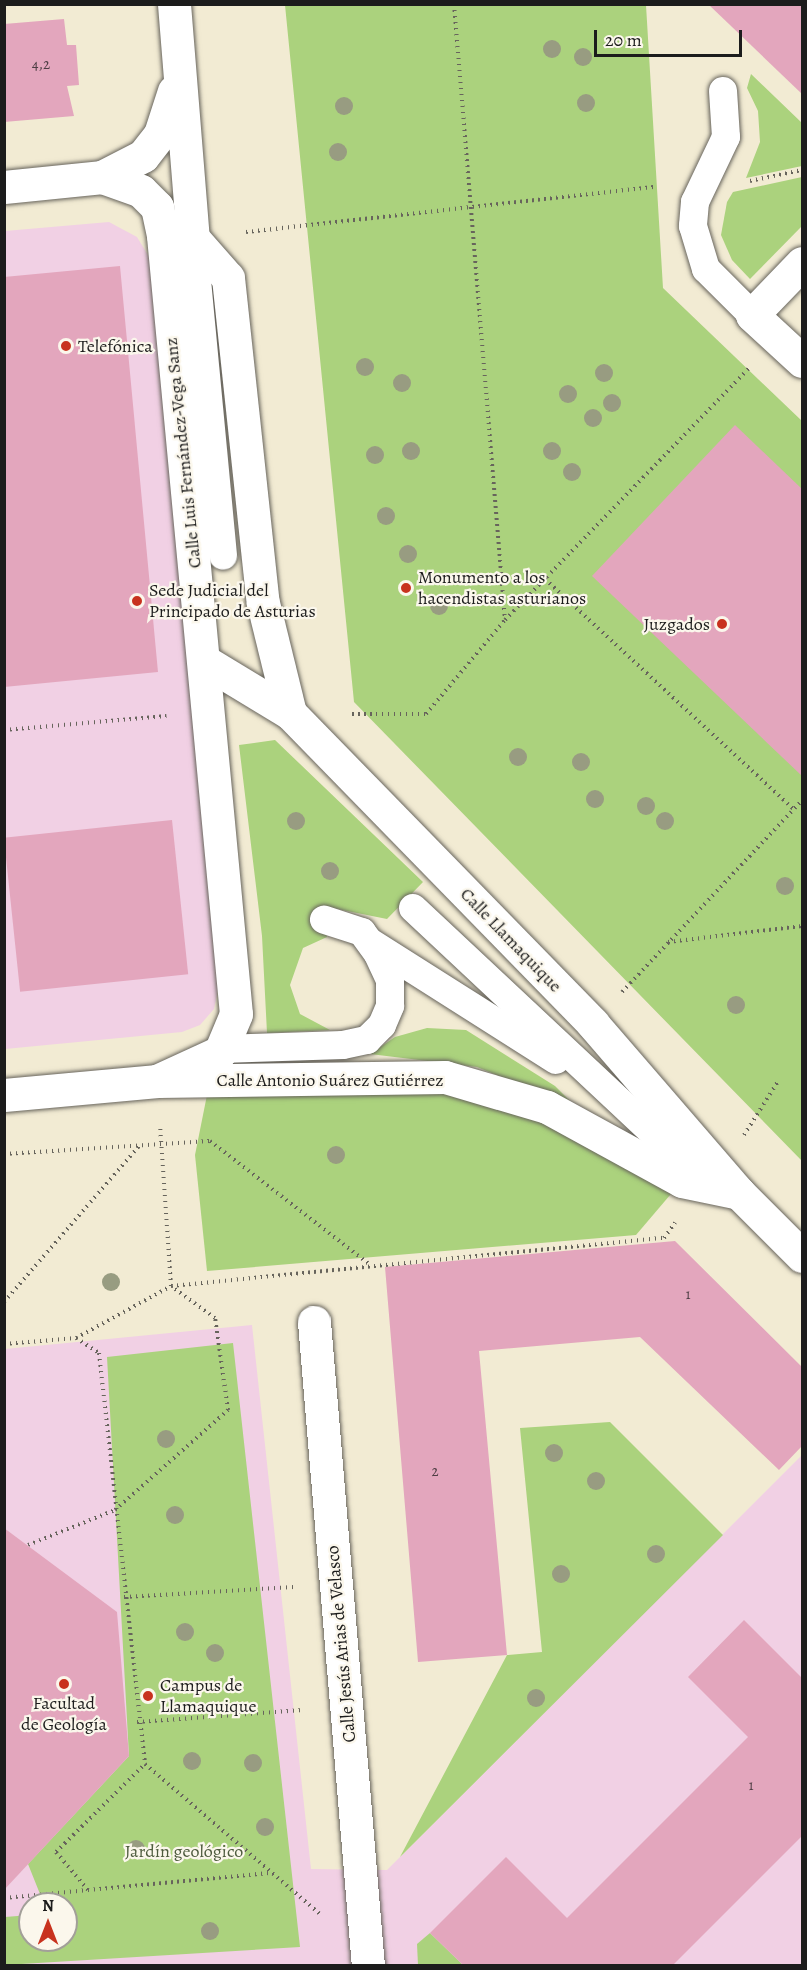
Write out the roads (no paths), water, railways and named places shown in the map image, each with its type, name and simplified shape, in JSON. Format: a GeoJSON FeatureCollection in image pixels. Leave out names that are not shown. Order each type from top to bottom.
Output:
{"type":"FeatureCollection","features":[{"type":"Feature","properties":{"kind":"street"},"geometry":{"type":"LineString","coordinates":[[174,4],[193,238],[228,278],[263,603],[290,713]]}},
{"type":"Feature","properties":{"kind":"street"},"geometry":{"type":"LineString","coordinates":[[4,186],[102,177],[143,156],[160,134],[179,74]]}},
{"type":"Feature","properties":{"kind":"street","name":"Calle Luis Fernández-Vega Sanz"},"geometry":{"type":"LineString","coordinates":[[102,177],[141,191],[159,216],[212,725],[236,1014],[221,1049]]}},
{"type":"Feature","properties":{"kind":"street"},"geometry":{"type":"LineString","coordinates":[[802,263],[752,315],[779,337],[802,361]]}},
{"type":"Feature","properties":{"kind":"street","name":"Calle Llamaquique"},"geometry":{"type":"LineString","coordinates":[[204,660],[290,713],[593,1023],[721,1183],[802,1256]]}},
{"type":"Feature","properties":{"kind":"street"},"geometry":{"type":"LineString","coordinates":[[158,1096],[221,1049]]}},
{"type":"Feature","properties":{"kind":"street","name":"Calle Antonio Suárez Gutiérrez"},"geometry":{"type":"LineString","coordinates":[[4,1095],[158,1096],[445,1077],[547,1107],[682,1181],[721,1183]]}},
{"type":"Feature","properties":{"kind":"street","name":"Calle Jesús Arias de Velasco"},"geometry":{"type":"LineString","coordinates":[[314,1322],[367,1958]]}},
{"type":"Feature","properties":{"kind":"lane"},"geometry":{"type":"LineString","coordinates":[[723,91],[726,137],[703,185],[694,218],[697,250],[725,293],[752,315]]}},
{"type":"Feature","properties":{"kind":"lane"},"geometry":{"type":"LineString","coordinates":[[193,238],[223,556]]}},
{"type":"Feature","properties":{"kind":"lane"},"geometry":{"type":"LineString","coordinates":[[413,908],[663,1142],[721,1183]]}},
{"type":"Feature","properties":{"kind":"lane"},"geometry":{"type":"LineString","coordinates":[[221,1049],[367,1040],[390,1006],[390,980],[370,942],[362,932],[324,920]]}},
{"type":"Feature","properties":{"kind":"lane"},"geometry":{"type":"LineString","coordinates":[[370,942],[625,1106]]}},
{"type":"Feature","properties":{"kind":"place","name":"Telefónica"},"geometry":{"type":"Point","coordinates":[66,346]}},
{"type":"Feature","properties":{"kind":"place","name":"Monumento a los hacendistas asturianos"},"geometry":{"type":"Point","coordinates":[406,588]}},
{"type":"Feature","properties":{"kind":"place","name":"Sede Judicial del Principado de Asturias"},"geometry":{"type":"Point","coordinates":[137,601]}},
{"type":"Feature","properties":{"kind":"place","name":"Juzgados"},"geometry":{"type":"Point","coordinates":[722,624]}},
{"type":"Feature","properties":{"kind":"place","name":"Facultad de Geología"},"geometry":{"type":"Point","coordinates":[64,1684]}},
{"type":"Feature","properties":{"kind":"place","name":"Campus de Llamaquique"},"geometry":{"type":"Point","coordinates":[148,1696]}},
{"type":"Feature","properties":{"kind":"park label","name":"Jardín geológico"},"geometry":{"type":"Point","coordinates":[184,1851]}}]}
